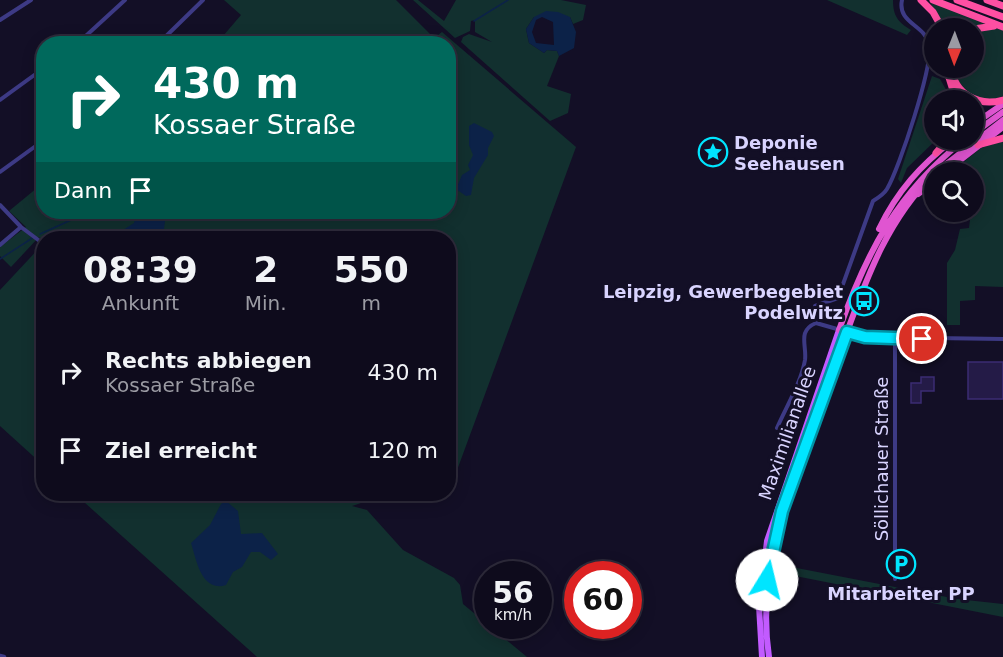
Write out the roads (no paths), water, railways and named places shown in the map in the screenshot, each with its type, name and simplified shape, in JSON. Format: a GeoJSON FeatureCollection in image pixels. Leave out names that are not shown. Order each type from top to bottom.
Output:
{"type":"FeatureCollection","features":[{"type":"Feature","properties":{"kind":"highway"},"geometry":{"type":"LineString","coordinates":[[921,0],[936,18]]}},
{"type":"Feature","properties":{"kind":"highway"},"geometry":{"type":"LineString","coordinates":[[933,0],[1003,27]]}},
{"type":"Feature","properties":{"kind":"highway"},"geometry":{"type":"LineString","coordinates":[[957,0],[1003,17]]}},
{"type":"Feature","properties":{"kind":"highway"},"geometry":{"type":"LineString","coordinates":[[987,0],[1003,6]]}},
{"type":"Feature","properties":{"kind":"highway"},"geometry":{"type":"LineString","coordinates":[[984,27],[1003,27]]}},
{"type":"Feature","properties":{"kind":"highway"},"geometry":{"type":"LineString","coordinates":[[954,78],[967,95],[987,102],[1003,102]]}},
{"type":"Feature","properties":{"kind":"highway"},"geometry":{"type":"LineString","coordinates":[[984,116],[1003,102]]}},
{"type":"Feature","properties":{"kind":"highway"},"geometry":{"type":"LineString","coordinates":[[984,126],[1003,112]]}},
{"type":"Feature","properties":{"kind":"highway","name":"Maximilianallee"},"geometry":{"type":"LineString","coordinates":[[949,162],[1003,120]]}},
{"type":"Feature","properties":{"kind":"highway"},"geometry":{"type":"LineString","coordinates":[[984,141],[1003,127]]}},
{"type":"Feature","properties":{"kind":"highway"},"geometry":{"type":"LineString","coordinates":[[984,143],[1003,138]]}},
{"type":"Feature","properties":{"kind":"highway"},"geometry":{"type":"LineString","coordinates":[[878,238],[878,231],[894,199],[939,150]]}},
{"type":"Feature","properties":{"kind":"highway"},"geometry":{"type":"LineString","coordinates":[[936,153],[940,150]]}},
{"type":"Feature","properties":{"kind":"highway","name":"Maximilianallee"},"geometry":{"type":"LineString","coordinates":[[839,330],[858,278],[878,238],[906,195],[952,150]]}},
{"type":"Feature","properties":{"kind":"highway"},"geometry":{"type":"LineString","coordinates":[[957,162],[972,150]]}},
{"type":"Feature","properties":{"kind":"highway","name":"Maximilianallee"},"geometry":{"type":"LineString","coordinates":[[847,332],[875,258],[897,219],[924,186]]}},
{"type":"Feature","properties":{"kind":"highway"},"geometry":{"type":"LineString","coordinates":[[915,196],[924,189]]}},
{"type":"Feature","properties":{"kind":"main road","name":"Maximilianallee"},"geometry":{"type":"LineString","coordinates":[[762,657],[759,606],[763,546],[839,330]]}},
{"type":"Feature","properties":{"kind":"main road","name":"Maximilianallee"},"geometry":{"type":"LineString","coordinates":[[769,657],[765,604],[772,549],[788,494],[847,332]]}},
{"type":"Feature","properties":{"kind":"street"},"geometry":{"type":"LineString","coordinates":[[0,20],[31,0]]}},
{"type":"Feature","properties":{"kind":"street"},"geometry":{"type":"LineString","coordinates":[[86,36],[125,0]]}},
{"type":"Feature","properties":{"kind":"street"},"geometry":{"type":"LineString","coordinates":[[166,36],[203,0]]}},
{"type":"Feature","properties":{"kind":"street","name":"Maximilianallee"},"geometry":{"type":"LineString","coordinates":[[777,428],[804,361],[804,334],[807,328],[816,323],[815,306],[837,298],[873,201],[886,190],[916,111],[930,47],[925,34],[905,18],[902,0]]}},
{"type":"Feature","properties":{"kind":"street"},"geometry":{"type":"LineString","coordinates":[[0,100],[36,74]]}},
{"type":"Feature","properties":{"kind":"street"},"geometry":{"type":"LineString","coordinates":[[0,172],[36,146]]}},
{"type":"Feature","properties":{"kind":"street"},"geometry":{"type":"LineString","coordinates":[[0,205],[21,227],[36,238]]}},
{"type":"Feature","properties":{"kind":"street"},"geometry":{"type":"LineString","coordinates":[[1,242],[21,227]]}},
{"type":"Feature","properties":{"kind":"street"},"geometry":{"type":"LineString","coordinates":[[816,323],[865,337],[1003,339]]}},
{"type":"Feature","properties":{"kind":"street","name":"Söllichauer Straße"},"geometry":{"type":"LineString","coordinates":[[895,339],[895,579]]}},
{"type":"Feature","properties":{"kind":"water"},"geometry":{"type":"Polygon","coordinates":[[[546,11],[558,12],[570,17],[576,32],[574,48],[559,56],[557,51],[547,50],[544,53],[529,43],[526,29],[534,17],[546,11]],[[542,17],[536,20],[532,32],[536,43],[554,45],[553,22],[542,17]]]}},
{"type":"Feature","properties":{"kind":"water"},"geometry":{"type":"Polygon","coordinates":[[[474,123],[492,132],[494,136],[488,148],[488,155],[474,178],[471,195],[466,196],[456,189],[462,175],[470,170],[468,165],[473,155],[469,145],[469,126],[474,123]]]}},
{"type":"Feature","properties":{"kind":"water"},"geometry":{"type":"Polygon","coordinates":[[[135,219],[165,219],[164,231],[123,231],[134,223],[135,219]]]}},
{"type":"Feature","properties":{"kind":"water"},"geometry":{"type":"Polygon","coordinates":[[[226,501],[238,511],[241,534],[262,533],[278,554],[271,560],[260,552],[251,552],[242,567],[233,572],[226,585],[218,586],[211,584],[201,573],[191,543],[210,525],[221,504],[226,501]]]}},
{"type":"Feature","properties":{"kind":"waterway"},"geometry":{"type":"LineString","coordinates":[[474,21],[508,0]]}},
{"type":"Feature","properties":{"kind":"waterway"},"geometry":{"type":"LineString","coordinates":[[47,231],[73,219]]}},
{"type":"Feature","properties":{"kind":"waterway"},"geometry":{"type":"LineString","coordinates":[[0,259],[34,237]]}},
{"type":"Feature","properties":{"kind":"place","name":"Deponie Seehausen"},"geometry":{"type":"Point","coordinates":[713,152]}},
{"type":"Feature","properties":{"kind":"place","name":"Leipzig, Gewerbegebiet Podelwitz"},"geometry":{"type":"Point","coordinates":[864,301]}},
{"type":"Feature","properties":{"kind":"place","name":"Mitarbeiter PP"},"geometry":{"type":"Point","coordinates":[901,564]}}]}
